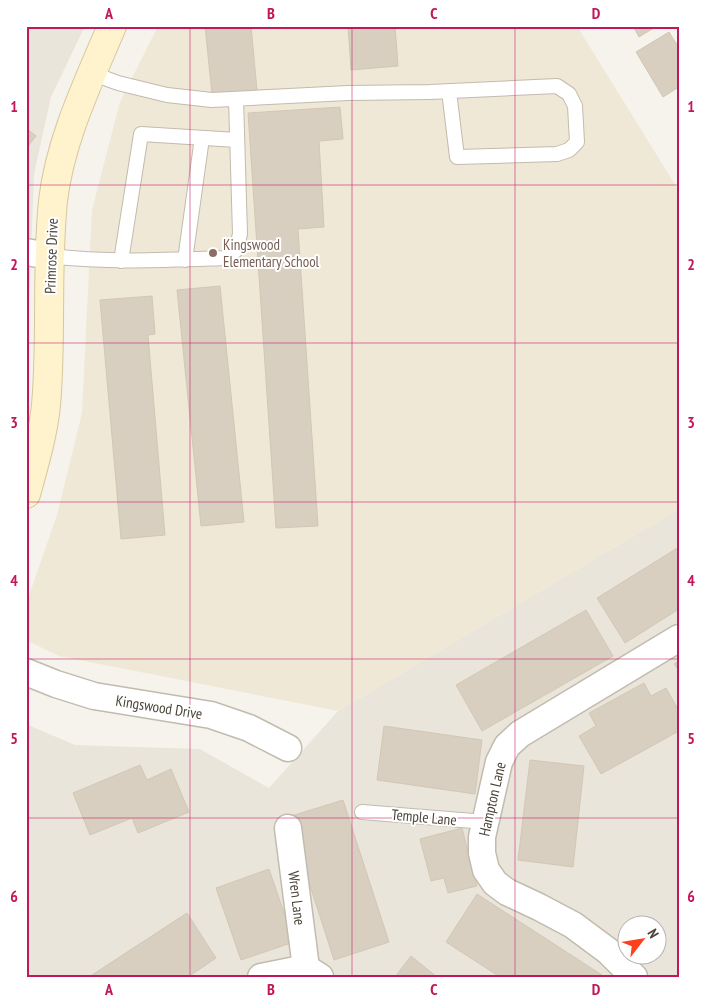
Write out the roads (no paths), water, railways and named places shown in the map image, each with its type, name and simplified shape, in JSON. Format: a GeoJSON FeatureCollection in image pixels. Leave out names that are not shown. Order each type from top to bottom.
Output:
{"type":"FeatureCollection","features":[{"type":"Feature","properties":{"kind":"street","name":"Primrose Drive"},"geometry":{"type":"LineString","coordinates":[[26,494],[37,453],[46,406],[50,290],[38,254],[54,200],[62,153],[91,73],[112,26]]}},
{"type":"Feature","properties":{"kind":"street","name":"Hampton Lane"},"geometry":{"type":"LineString","coordinates":[[634,977],[608,951],[572,925],[507,892],[495,883],[486,870],[482,853],[482,837],[498,762],[507,746],[520,734],[679,638]]}},
{"type":"Feature","properties":{"kind":"street","name":"Kingswood Drive"},"geometry":{"type":"LineString","coordinates":[[26,672],[94,696],[211,715],[249,728],[288,748]]}},
{"type":"Feature","properties":{"kind":"street","name":"Wren Lane"},"geometry":{"type":"LineString","coordinates":[[288,828],[313,972]]}},
{"type":"Feature","properties":{"kind":"street"},"geometry":{"type":"LineString","coordinates":[[261,977],[313,972]]}},
{"type":"Feature","properties":{"kind":"lane"},"geometry":{"type":"LineString","coordinates":[[91,73],[118,83],[167,95],[212,100],[557,86],[569,94],[575,106],[578,142],[569,150],[557,154],[457,158],[449,91]]}},
{"type":"Feature","properties":{"kind":"lane"},"geometry":{"type":"LineString","coordinates":[[38,254],[83,260],[121,261],[227,258],[236,250],[240,234],[236,99]]}},
{"type":"Feature","properties":{"kind":"lane"},"geometry":{"type":"LineString","coordinates":[[121,261],[141,134],[237,140]]}},
{"type":"Feature","properties":{"kind":"lane"},"geometry":{"type":"LineString","coordinates":[[185,260],[202,138]]}},
{"type":"Feature","properties":{"kind":"lane","name":"Temple Lane"},"geometry":{"type":"LineString","coordinates":[[362,812],[486,822]]}},
{"type":"Feature","properties":{"kind":"place","name":"Kingswood Elementary School"},"geometry":{"type":"Point","coordinates":[213,253]}}]}
